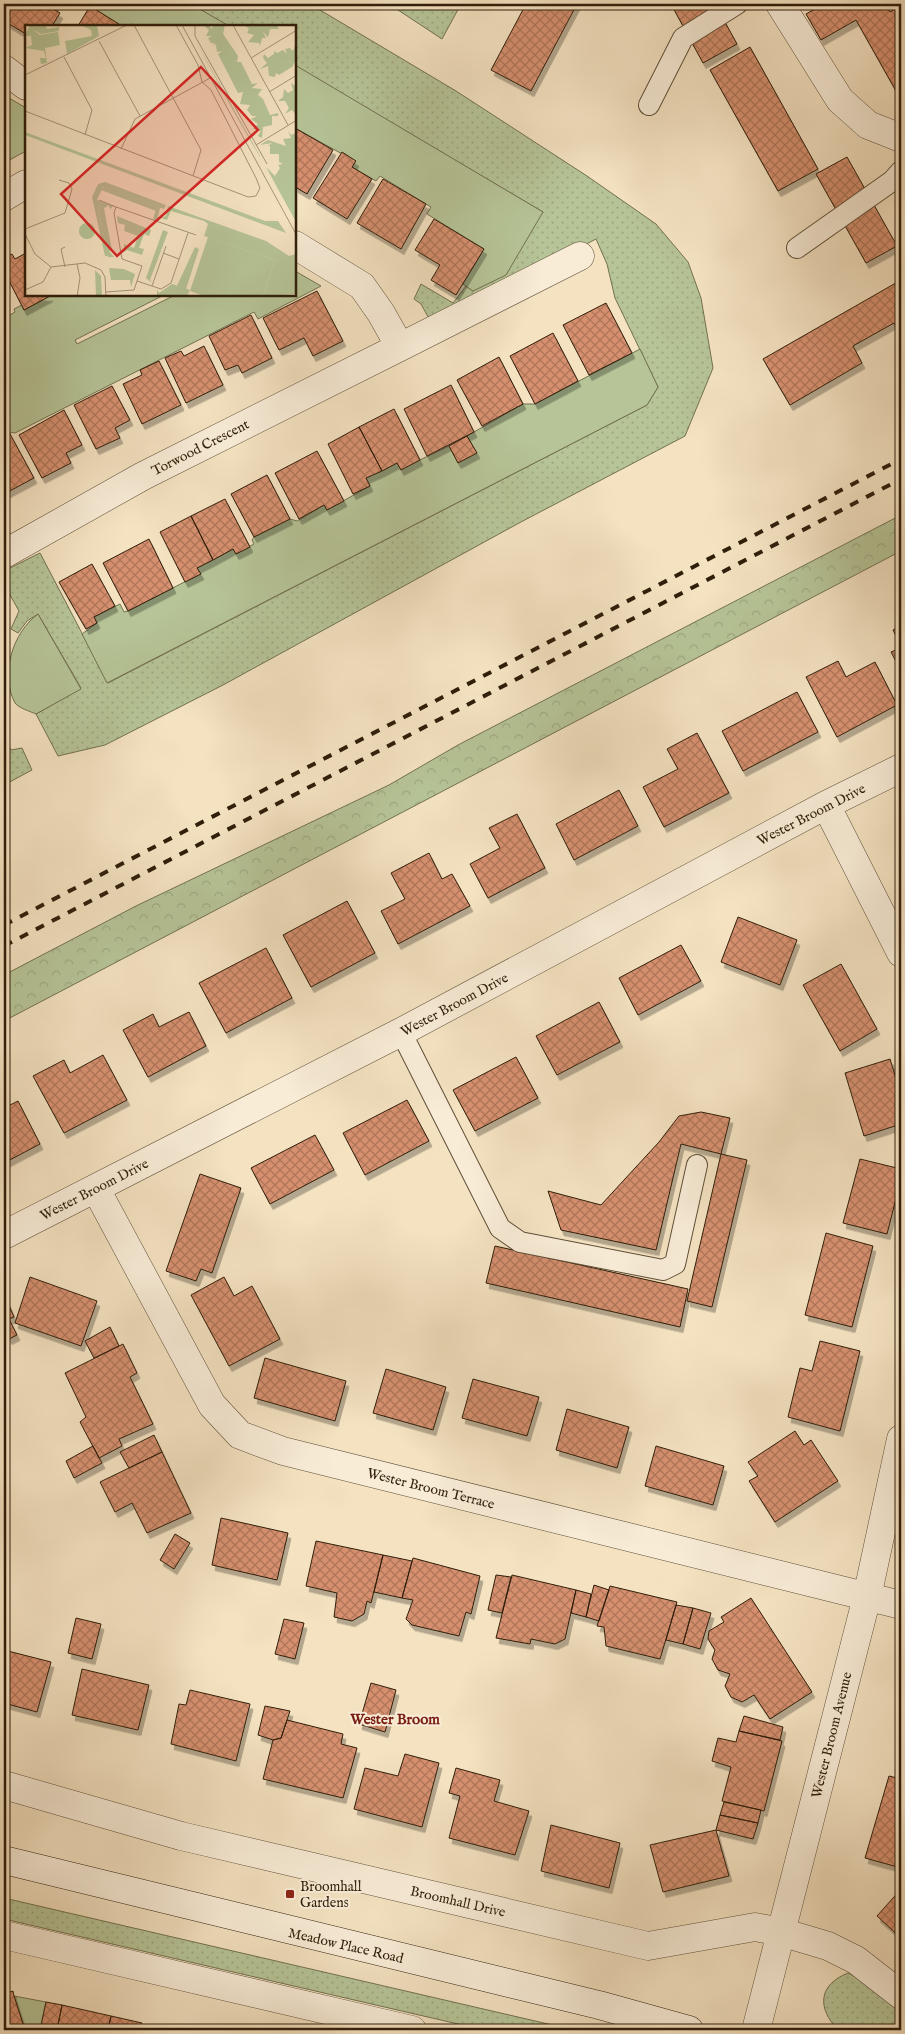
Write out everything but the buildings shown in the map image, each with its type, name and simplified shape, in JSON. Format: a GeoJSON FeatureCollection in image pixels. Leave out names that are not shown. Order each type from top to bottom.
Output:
{"type":"FeatureCollection","features":[{"type":"Feature","properties":{"kind":"street"},"geometry":{"type":"LineString","coordinates":[[780,4],[840,100],[868,125],[901,138]]}},
{"type":"Feature","properties":{"kind":"street"},"geometry":{"type":"LineString","coordinates":[[4,68],[25,85]]}},
{"type":"Feature","properties":{"kind":"street"},"geometry":{"type":"LineString","coordinates":[[4,197],[25,185]]}},
{"type":"Feature","properties":{"kind":"street"},"geometry":{"type":"LineString","coordinates":[[296,245],[362,286],[381,313],[400,347]]}},
{"type":"Feature","properties":{"kind":"street","name":"Torwood Crescent"},"geometry":{"type":"LineString","coordinates":[[4,554],[143,476],[580,256]]}},
{"type":"Feature","properties":{"kind":"street","name":"Wester Broom Drive"},"geometry":{"type":"LineString","coordinates":[[4,1235],[401,1032],[826,805],[901,768]]}},
{"type":"Feature","properties":{"kind":"street"},"geometry":{"type":"LineString","coordinates":[[826,805],[901,953]]}},
{"type":"Feature","properties":{"kind":"street","name":"Wester Broom Terrace"},"geometry":{"type":"LineString","coordinates":[[96,1189],[212,1405],[240,1435],[283,1451],[901,1605]]}},
{"type":"Feature","properties":{"kind":"street","name":"Wester Broom Avenue"},"geometry":{"type":"LineString","coordinates":[[756,2030],[866,1597],[901,1439]]}},
{"type":"Feature","properties":{"kind":"street","name":"Broomhall Drive"},"geometry":{"type":"LineString","coordinates":[[4,1785],[182,1836],[648,1946],[755,1927],[781,1932],[828,1946],[856,1960],[901,1995]]}},
{"type":"Feature","properties":{"kind":"street","name":"Meadow Place Road"},"geometry":{"type":"LineString","coordinates":[[4,1860],[599,2005],[688,2030]]}},
{"type":"Feature","properties":{"kind":"street"},"geometry":{"type":"LineString","coordinates":[[4,1935],[412,2030]]}},
{"type":"Feature","properties":{"kind":"lane"},"geometry":{"type":"LineString","coordinates":[[649,105],[683,38],[737,4]]}},
{"type":"Feature","properties":{"kind":"lane"},"geometry":{"type":"LineString","coordinates":[[797,248],[892,181],[901,171]]}},
{"type":"Feature","properties":{"kind":"lane"},"geometry":{"type":"LineString","coordinates":[[401,1032],[500,1228],[520,1242],[663,1270],[675,1264],[697,1165]]}},
{"type":"Feature","properties":{"kind":"green space"},"geometry":{"type":"Polygon","coordinates":[[[92,4],[191,4],[227,25],[120,25],[90,6],[92,4]]]}},
{"type":"Feature","properties":{"kind":"green space"},"geometry":{"type":"Polygon","coordinates":[[[190,4],[310,4],[456,91],[587,176],[656,224],[688,262],[701,298],[713,368],[685,436],[519,523],[223,685],[105,745],[58,756],[36,714],[81,688],[38,614],[27,621],[18,633],[11,629],[19,611],[4,584],[4,571],[40,553],[108,683],[647,405],[658,387],[615,298],[607,264],[596,239],[432,324],[421,304],[414,299],[421,284],[453,303],[466,286],[473,291],[543,212],[296,67],[296,25],[226,25],[190,4]]]}},
{"type":"Feature","properties":{"kind":"green space"},"geometry":{"type":"Polygon","coordinates":[[[389,4],[461,4],[442,39],[389,4]]]}},
{"type":"Feature","properties":{"kind":"green space"},"geometry":{"type":"Polygon","coordinates":[[[296,66],[543,212],[506,275],[473,291],[463,284],[484,249],[427,214],[431,207],[380,176],[376,181],[352,167],[355,161],[296,129],[296,66]]]}},
{"type":"Feature","properties":{"kind":"green space"},"geometry":{"type":"Polygon","coordinates":[[[4,95],[25,107],[25,152],[4,163],[4,95]]]}},
{"type":"Feature","properties":{"kind":"green space"},"geometry":{"type":"Polygon","coordinates":[[[296,272],[321,286],[258,319],[254,312],[15,433],[9,432],[4,435],[4,305],[10,315],[15,312],[14,309],[22,305],[24,310],[50,296],[162,296],[75,340],[77,344],[173,296],[296,296],[296,272]]]}},
{"type":"Feature","properties":{"kind":"green space"},"geometry":{"type":"Polygon","coordinates":[[[640,349],[658,387],[647,405],[107,683],[82,634],[97,623],[94,617],[120,604],[124,612],[128,611],[200,574],[197,568],[233,549],[236,554],[254,544],[252,540],[254,537],[290,519],[297,521],[324,505],[327,510],[370,486],[366,478],[397,463],[401,469],[449,446],[458,462],[476,453],[467,436],[523,404],[535,404],[640,349]]]}},
{"type":"Feature","properties":{"kind":"green space"},"geometry":{"type":"Polygon","coordinates":[[[901,515],[901,551],[4,1021],[4,975],[136,906],[389,785],[458,745],[901,515]]]}},
{"type":"Feature","properties":{"kind":"green space"},"geometry":{"type":"Polygon","coordinates":[[[38,614],[81,689],[36,714],[15,703],[11,692],[9,668],[15,643],[21,632],[38,614]]]}},
{"type":"Feature","properties":{"kind":"green space"},"geometry":{"type":"Polygon","coordinates":[[[4,737],[11,750],[22,748],[32,770],[4,785],[4,737]]]}},
{"type":"Feature","properties":{"kind":"green space"},"geometry":{"type":"Polygon","coordinates":[[[4,1898],[574,2030],[484,2030],[4,1919],[4,1898]]]}},
{"type":"Feature","properties":{"kind":"green space"},"geometry":{"type":"Polygon","coordinates":[[[848,1973],[863,1980],[901,2012],[901,2030],[838,2030],[826,2014],[824,1998],[831,1984],[848,1973]]]}},
{"type":"Feature","properties":{"kind":"green space"},"geometry":{"type":"Polygon","coordinates":[[[14,1996],[46,2002],[40,2030],[25,2030],[14,1996]]]}},
{"type":"Feature","properties":{"kind":"railway"},"geometry":{"type":"LineString","coordinates":[[4,925],[901,459]]}},
{"type":"Feature","properties":{"kind":"railway"},"geometry":{"type":"LineString","coordinates":[[4,946],[901,479]]}},
{"type":"Feature","properties":{"kind":"place","name":"Broomhall Gardens"},"geometry":{"type":"Point","coordinates":[290,1894]}},
{"type":"Feature","properties":{"kind":"district","name":"Wester Broom"},"geometry":{"type":"Point","coordinates":[395,1719]}}]}
